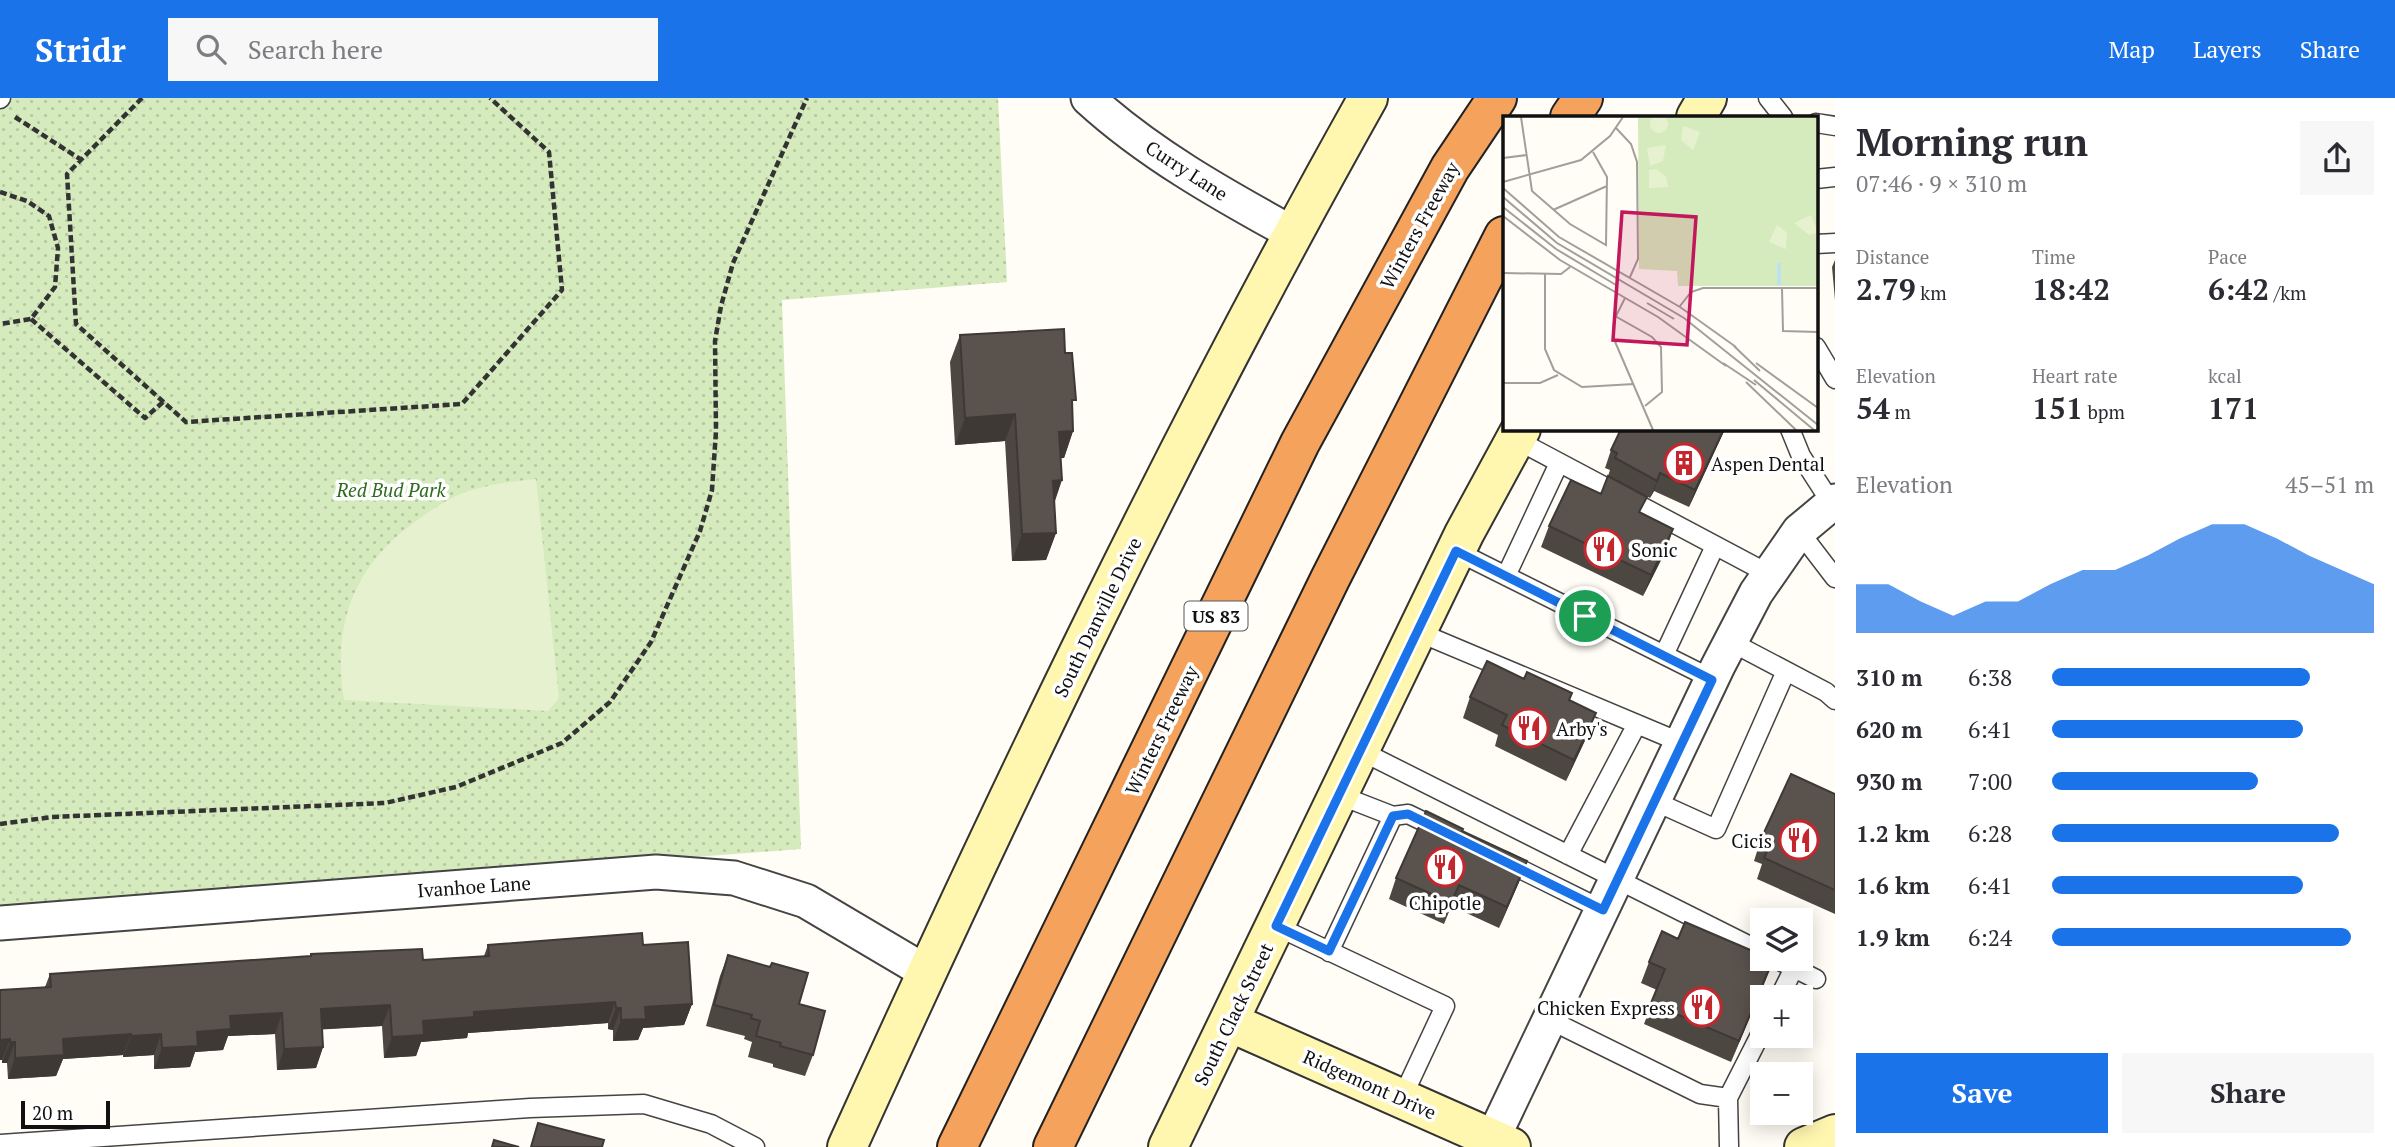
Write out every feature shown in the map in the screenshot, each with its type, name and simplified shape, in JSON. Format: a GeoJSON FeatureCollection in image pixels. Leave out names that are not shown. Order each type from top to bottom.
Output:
{"type":"FeatureCollection","features":[{"type":"Feature","properties":{"kind":"highway","name":"Winters Freeway"},"geometry":{"type":"LineString","coordinates":[[957,1147],[1300,443],[1450,168],[1497,98]]}},
{"type":"Feature","properties":{"kind":"highway"},"geometry":{"type":"LineString","coordinates":[[1571,116],[1583,98]]}},
{"type":"Feature","properties":{"kind":"highway"},"geometry":{"type":"LineString","coordinates":[[1053,1147],[1330,579],[1503,238]]}},
{"type":"Feature","properties":{"kind":"main road","name":"South Danville Drive"},"geometry":{"type":"LineString","coordinates":[[847,1147],[926,972],[1128,554],[1292,233],[1368,98]]}},
{"type":"Feature","properties":{"kind":"main road"},"geometry":{"type":"LineString","coordinates":[[1697,116],[1707,98]]}},
{"type":"Feature","properties":{"kind":"main road","name":"South Clack Street"},"geometry":{"type":"LineString","coordinates":[[1168,1147],[1456,551],[1518,434]]}},
{"type":"Feature","properties":{"kind":"main road","name":"Ridgemont Drive"},"geometry":{"type":"LineString","coordinates":[[1229,1022],[1402,1098],[1497,1145]]}},
{"type":"Feature","properties":{"kind":"street","name":"Curry Lane"},"geometry":{"type":"LineString","coordinates":[[1088,98],[1116,124],[1220,192],[1292,233]]}},
{"type":"Feature","properties":{"kind":"street"},"geometry":{"type":"LineString","coordinates":[[1497,1145],[1550,1020],[1756,593],[1799,531],[1833,502]]}},
{"type":"Feature","properties":{"kind":"street","name":"Ivanhoe Lane"},"geometry":{"type":"LineString","coordinates":[[0,923],[656,872],[734,878],[806,901],[926,972]]}},
{"type":"Feature","properties":{"kind":"lane"},"geometry":{"type":"LineString","coordinates":[[1768,98],[1782,116]]}},
{"type":"Feature","properties":{"kind":"lane"},"geometry":{"type":"LineString","coordinates":[[1818,350],[1835,379]]}},
{"type":"Feature","properties":{"kind":"lane"},"geometry":{"type":"LineString","coordinates":[[1790,430],[1801,456],[1833,502]]}},
{"type":"Feature","properties":{"kind":"lane"},"geometry":{"type":"LineString","coordinates":[[1518,434],[1559,463],[1769,574]]}},
{"type":"Feature","properties":{"kind":"lane"},"geometry":{"type":"LineString","coordinates":[[1506,576],[1559,463]]}},
{"type":"Feature","properties":{"kind":"lane"},"geometry":{"type":"LineString","coordinates":[[1799,531],[1835,579]]}},
{"type":"Feature","properties":{"kind":"lane"},"geometry":{"type":"LineString","coordinates":[[1664,655],[1715,546]]}},
{"type":"Feature","properties":{"kind":"lane"},"geometry":{"type":"LineString","coordinates":[[1456,551],[1712,680]]}},
{"type":"Feature","properties":{"kind":"lane"},"geometry":{"type":"LineString","coordinates":[[1418,632],[1682,743]]}},
{"type":"Feature","properties":{"kind":"lane"},"geometry":{"type":"LineString","coordinates":[[1731,642],[1826,692],[1835,700]]}},
{"type":"Feature","properties":{"kind":"lane"},"geometry":{"type":"LineString","coordinates":[[1654,802],[1716,829],[1786,671]]}},
{"type":"Feature","properties":{"kind":"lane"},"geometry":{"type":"LineString","coordinates":[[1568,855],[1637,724]]}},
{"type":"Feature","properties":{"kind":"lane"},"geometry":{"type":"LineString","coordinates":[[1361,751],[1750,946]]}},
{"type":"Feature","properties":{"kind":"lane"},"geometry":{"type":"LineString","coordinates":[[1339,795],[1393,816],[1408,814],[1456,838]]}},
{"type":"Feature","properties":{"kind":"lane"},"geometry":{"type":"LineString","coordinates":[[1329,951],[1393,816]]}},
{"type":"Feature","properties":{"kind":"lane"},"geometry":{"type":"LineString","coordinates":[[1493,856],[1603,910]]}},
{"type":"Feature","properties":{"kind":"lane"},"geometry":{"type":"LineString","coordinates":[[1276,926],[1446,1006],[1402,1098]]}},
{"type":"Feature","properties":{"kind":"lane"},"geometry":{"type":"LineString","coordinates":[[1800,971],[1816,979]]}},
{"type":"Feature","properties":{"kind":"lane"},"geometry":{"type":"LineString","coordinates":[[1550,1020],[1700,1094],[1728,1098]]}},
{"type":"Feature","properties":{"kind":"lane"},"geometry":{"type":"LineString","coordinates":[[1729,1147],[1728,1098],[1753,1048]]}},
{"type":"Feature","properties":{"kind":"lane"},"geometry":{"type":"LineString","coordinates":[[0,1144],[530,1108],[644,1104],[711,1124],[754,1147]]}},
{"type":"Feature","properties":{"kind":"path"},"geometry":{"type":"LineString","coordinates":[[142,98],[67,174],[76,324],[186,422],[462,404],[562,290],[549,152],[490,98]]}},
{"type":"Feature","properties":{"kind":"path"},"geometry":{"type":"LineString","coordinates":[[0,824],[52,817],[385,803],[456,787],[562,743],[610,702],[651,642],[700,531],[712,490],[716,431],[715,341],[721,306],[733,263],[807,98]]}},
{"type":"Feature","properties":{"kind":"path"},"geometry":{"type":"LineString","coordinates":[[12,114],[80,159]]}},
{"type":"Feature","properties":{"kind":"path"},"geometry":{"type":"LineString","coordinates":[[0,192],[27,201],[49,216],[58,248],[55,287],[31,319],[0,324]]}},
{"type":"Feature","properties":{"kind":"path"},"geometry":{"type":"LineString","coordinates":[[31,319],[145,418],[163,402]]}},
{"type":"Feature","properties":{"kind":"green space","name":"Red Bud Park"},"geometry":{"type":"Polygon","coordinates":[[[0,98],[998,98],[1007,282],[782,300],[801,849],[0,909],[0,98]]]}},
{"type":"Feature","properties":{"kind":"green space"},"geometry":{"type":"Polygon","coordinates":[[[536,479],[559,698],[548,711],[344,700],[341,646],[345,622],[362,578],[376,558],[416,521],[457,496],[488,486],[536,479]]]}},
{"type":"Feature","properties":{"kind":"building"},"geometry":{"type":"Polygon","coordinates":[[[1064,329],[1065,353],[1072,353],[1076,400],[1072,400],[1073,431],[1059,432],[1062,480],[1053,481],[1056,533],[1022,534],[1015,414],[965,418],[960,335],[1064,329]]]}},
{"type":"Feature","properties":{"kind":"building","name":"Aspen Dental"},"geometry":{"type":"Polygon","coordinates":[[[1621,430],[1724,430],[1695,490],[1660,473],[1657,481],[1615,458],[1617,453],[1611,450],[1621,430]]]}},
{"type":"Feature","properties":{"kind":"building"},"geometry":{"type":"Polygon","coordinates":[[[1608,476],[1647,497],[1639,512],[1673,529],[1651,575],[1549,526],[1571,480],[1601,494],[1608,476]]]}},
{"type":"Feature","properties":{"kind":"building"},"geometry":{"type":"Polygon","coordinates":[[[1487,661],[1524,679],[1527,672],[1572,693],[1569,700],[1596,713],[1574,760],[1502,725],[1507,715],[1470,697],[1487,661]]]}},
{"type":"Feature","properties":{"kind":"building","name":"Cicis"},"geometry":{"type":"Polygon","coordinates":[[[1791,774],[1835,794],[1835,890],[1764,858],[1771,843],[1761,839],[1791,774]]]}},
{"type":"Feature","properties":{"kind":"building","name":"Chipotle"},"geometry":{"type":"Polygon","coordinates":[[[1426,811],[1527,861],[1507,907],[1459,885],[1451,903],[1396,878],[1426,811]]]}},
{"type":"Feature","properties":{"kind":"building","name":"Chicken Express"},"geometry":{"type":"Polygon","coordinates":[[[1685,922],[1750,950],[1750,971],[1768,971],[1763,985],[1750,985],[1750,1015],[1739,1041],[1651,1003],[1665,969],[1649,962],[1662,931],[1678,939],[1685,922]]]}},
{"type":"Feature","properties":{"kind":"building"},"geometry":{"type":"Polygon","coordinates":[[[642,933],[643,945],[688,942],[692,1004],[645,1007],[646,1019],[621,1020],[621,1008],[616,1008],[615,1002],[474,1012],[474,1017],[423,1021],[424,1035],[392,1037],[390,1005],[321,1009],[323,1047],[284,1049],[282,1013],[230,1016],[231,1029],[197,1032],[198,1046],[162,1048],[161,1034],[131,1034],[63,1039],[64,1055],[15,1058],[15,1042],[10,1042],[10,1039],[0,1040],[0,990],[51,987],[50,974],[311,954],[422,949],[423,960],[489,956],[488,945],[642,933]]]}},
{"type":"Feature","properties":{"kind":"building"},"geometry":{"type":"Polygon","coordinates":[[[728,955],[770,967],[772,963],[808,973],[799,1004],[825,1011],[813,1055],[756,1036],[760,1021],[751,1018],[752,1015],[714,1005],[728,955]]]}},
{"type":"Feature","properties":{"kind":"building"},"geometry":{"type":"Polygon","coordinates":[[[538,1123],[604,1140],[602,1147],[531,1147],[538,1123]]]}},
{"type":"Feature","properties":{"kind":"building"},"geometry":{"type":"Polygon","coordinates":[[[494,1140],[519,1147],[492,1147],[494,1140]]]}},
{"type":"Feature","properties":{"kind":"place","name":"Aspen Dental"},"geometry":{"type":"Point","coordinates":[1684,463]}},
{"type":"Feature","properties":{"kind":"place","name":"Sonic"},"geometry":{"type":"Point","coordinates":[1604,549]}},
{"type":"Feature","properties":{"kind":"place","name":"Arby's"},"geometry":{"type":"Point","coordinates":[1529,728]}},
{"type":"Feature","properties":{"kind":"place","name":"Cicis"},"geometry":{"type":"Point","coordinates":[1799,840]}},
{"type":"Feature","properties":{"kind":"place","name":"Chipotle"},"geometry":{"type":"Point","coordinates":[1445,867]}},
{"type":"Feature","properties":{"kind":"place","name":"Chicken Express"},"geometry":{"type":"Point","coordinates":[1702,1007]}},
{"type":"Feature","properties":{"kind":"route"},"geometry":{"type":"LineString","coordinates":[[1456,551],[1585,616],[1712,680],[1603,910],[1408,814],[1393,816],[1329,951],[1276,926],[1456,551]]}}]}
